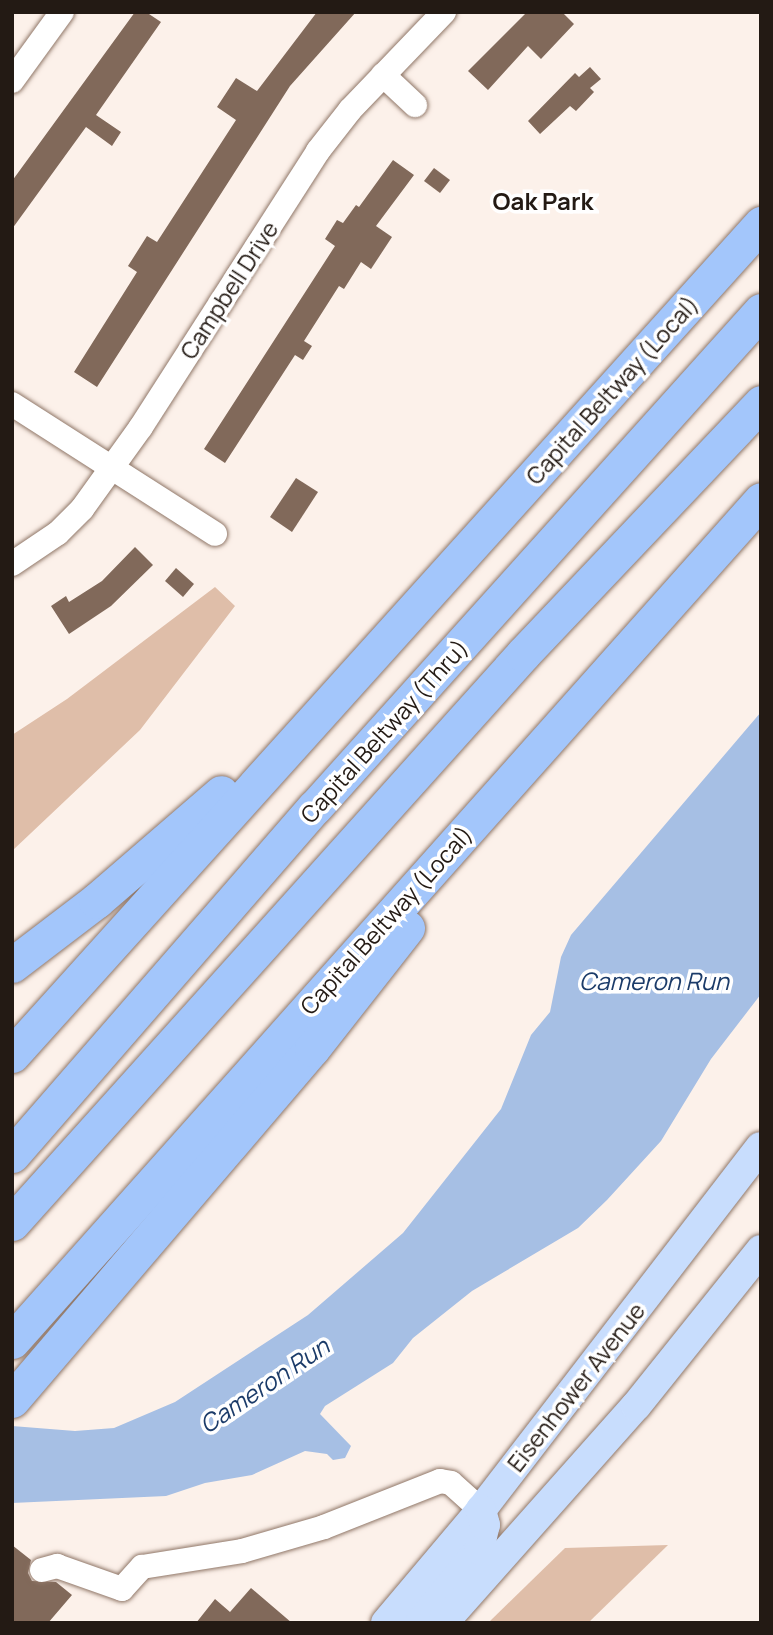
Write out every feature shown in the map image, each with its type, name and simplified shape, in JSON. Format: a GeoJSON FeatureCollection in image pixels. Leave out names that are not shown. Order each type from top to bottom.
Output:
{"type":"FeatureCollection","features":[{"type":"Feature","properties":{"kind":"highway","name":"Capital Beltway (Local)"},"geometry":{"type":"LineString","coordinates":[[12,1055],[761,224]]}},
{"type":"Feature","properties":{"kind":"highway","name":"Capital Beltway (Thru)"},"geometry":{"type":"LineString","coordinates":[[12,1155],[315,807],[761,311]]}},
{"type":"Feature","properties":{"kind":"highway"},"geometry":{"type":"LineString","coordinates":[[12,1223],[523,654],[761,403]]}},
{"type":"Feature","properties":{"kind":"highway","name":"Capital Beltway (Local)"},"geometry":{"type":"LineString","coordinates":[[12,1341],[761,500]]}},
{"type":"Feature","properties":{"kind":"highway"},"geometry":{"type":"LineString","coordinates":[[12,1400],[123,1274],[312,1049],[632,642]]}},
{"type":"Feature","properties":{"kind":"highway"},"geometry":{"type":"LineString","coordinates":[[12,965],[160,848],[352,677]]}},
{"type":"Feature","properties":{"kind":"main road","name":"Eisenhower Avenue"},"geometry":{"type":"LineString","coordinates":[[386,1623],[481,1510],[761,1147]]}},
{"type":"Feature","properties":{"kind":"main road"},"geometry":{"type":"LineString","coordinates":[[443,1623],[636,1406],[761,1250]]}},
{"type":"Feature","properties":{"kind":"main road"},"geometry":{"type":"LineString","coordinates":[[420,1623],[479,1550],[485,1525],[481,1510]]}},
{"type":"Feature","properties":{"kind":"street"},"geometry":{"type":"LineString","coordinates":[[12,81],[62,12]]}},
{"type":"Feature","properties":{"kind":"street","name":"Campbell Drive"},"geometry":{"type":"LineString","coordinates":[[12,564],[58,533],[111,467],[318,151],[383,75],[444,12]]}},
{"type":"Feature","properties":{"kind":"street"},"geometry":{"type":"LineString","coordinates":[[383,75],[415,105]]}},
{"type":"Feature","properties":{"kind":"street"},"geometry":{"type":"LineString","coordinates":[[12,404],[215,534]]}},
{"type":"Feature","properties":{"kind":"street"},"geometry":{"type":"LineString","coordinates":[[42,1570],[57,1566],[122,1589],[142,1566],[242,1551],[324,1527],[440,1480],[451,1483],[481,1510]]}},
{"type":"Feature","properties":{"kind":"shaded area"},"geometry":{"type":"Polygon","coordinates":[[[215,587],[235,606],[140,730],[12,851],[12,735],[67,699],[215,587]]]}},
{"type":"Feature","properties":{"kind":"shaded area"},"geometry":{"type":"Polygon","coordinates":[[[668,1545],[588,1623],[488,1623],[565,1548],[668,1545]]]}},
{"type":"Feature","properties":{"kind":"water","name":"Cameron Run"},"geometry":{"type":"Polygon","coordinates":[[[761,712],[761,994],[711,1059],[661,1141],[607,1200],[578,1228],[472,1291],[413,1338],[393,1363],[325,1406],[320,1414],[351,1446],[345,1458],[333,1460],[327,1454],[305,1451],[252,1475],[205,1483],[166,1496],[12,1503],[12,1426],[75,1431],[114,1428],[175,1402],[308,1315],[403,1233],[501,1109],[531,1035],[550,1012],[561,957],[571,935],[761,712]]]}},
{"type":"Feature","properties":{"kind":"building"},"geometry":{"type":"Polygon","coordinates":[[[135,12],[146,12],[161,22],[96,115],[121,132],[112,146],[86,127],[12,229],[12,181],[135,12]]]}},
{"type":"Feature","properties":{"kind":"building"},"geometry":{"type":"Polygon","coordinates":[[[317,12],[356,12],[290,86],[97,387],[74,372],[137,272],[128,266],[147,236],[157,242],[236,120],[217,107],[236,78],[257,91],[317,12]]]}},
{"type":"Feature","properties":{"kind":"building"},"geometry":{"type":"Polygon","coordinates":[[[527,12],[562,12],[574,24],[541,59],[528,46],[488,90],[468,71],[527,12]]]}},
{"type":"Feature","properties":{"kind":"building"},"geometry":{"type":"Polygon","coordinates":[[[590,67],[601,79],[590,88],[594,92],[576,111],[570,106],[540,134],[528,121],[575,73],[579,77],[590,67]]]}},
{"type":"Feature","properties":{"kind":"building"},"geometry":{"type":"Polygon","coordinates":[[[393,160],[414,175],[376,226],[392,237],[371,269],[361,262],[344,289],[339,286],[304,341],[312,346],[303,360],[295,355],[225,463],[204,449],[335,246],[325,239],[337,220],[343,223],[356,205],[359,207],[393,160]]]}},
{"type":"Feature","properties":{"kind":"building"},"geometry":{"type":"Polygon","coordinates":[[[434,168],[450,180],[440,193],[424,181],[434,168]]]}},
{"type":"Feature","properties":{"kind":"building"},"geometry":{"type":"Polygon","coordinates":[[[296,478],[318,492],[292,532],[270,517],[296,478]]]}},
{"type":"Feature","properties":{"kind":"building"},"geometry":{"type":"Polygon","coordinates":[[[135,547],[153,565],[111,606],[69,634],[51,606],[66,596],[69,602],[102,581],[135,547]]]}},
{"type":"Feature","properties":{"kind":"building"},"geometry":{"type":"Polygon","coordinates":[[[176,568],[194,584],[183,597],[165,581],[176,568]]]}},
{"type":"Feature","properties":{"kind":"building"},"geometry":{"type":"Polygon","coordinates":[[[12,1545],[31,1560],[28,1573],[32,1581],[56,1582],[72,1595],[48,1623],[12,1623],[12,1545]]]}},
{"type":"Feature","properties":{"kind":"building"},"geometry":{"type":"Polygon","coordinates":[[[251,1588],[292,1623],[196,1623],[215,1599],[230,1612],[251,1588]]]}},
{"type":"Feature","properties":{"kind":"district","name":"Oak Park"},"geometry":{"type":"Point","coordinates":[543,201]}}]}
